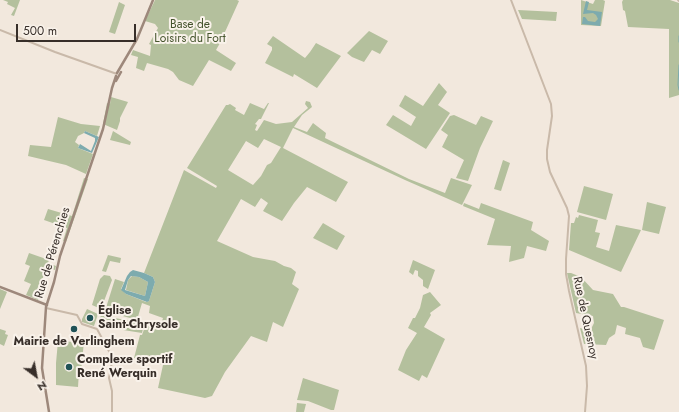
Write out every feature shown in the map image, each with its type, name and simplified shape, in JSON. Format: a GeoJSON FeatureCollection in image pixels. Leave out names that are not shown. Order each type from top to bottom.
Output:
{"type":"FeatureCollection","features":[{"type":"Feature","properties":{"kind":"main road","name":"Rue de Pérenchies"},"geometry":{"type":"LineString","coordinates":[[49,412],[42,366],[47,304],[55,280],[60,256],[103,128],[111,92],[117,75],[138,38],[153,0]]}},
{"type":"Feature","properties":{"kind":"main road"},"geometry":{"type":"LineString","coordinates":[[0,287],[47,304]]}},
{"type":"Feature","properties":{"kind":"main road"},"geometry":{"type":"LineString","coordinates":[[41,303],[46,308]]}},
{"type":"Feature","properties":{"kind":"street","name":"Rue de Quesnoy"},"geometry":{"type":"LineString","coordinates":[[511,0],[551,104],[552,116],[547,159],[550,172],[569,214],[566,274],[586,366],[587,383],[585,412]]}},
{"type":"Feature","properties":{"kind":"street"},"geometry":{"type":"LineString","coordinates":[[0,30],[117,75]]}},
{"type":"Feature","properties":{"kind":"street"},"geometry":{"type":"LineString","coordinates":[[46,308],[79,317],[82,324],[96,328],[111,353],[112,361],[109,379],[112,391],[112,412]]}},
{"type":"Feature","properties":{"kind":"green space"},"geometry":{"type":"Polygon","coordinates":[[[3,0],[20,0],[14,16],[11,15],[15,8],[3,0]]]}},
{"type":"Feature","properties":{"kind":"green space","name":"Base de Loisirs du Fort"},"geometry":{"type":"Polygon","coordinates":[[[155,0],[239,1],[216,50],[236,63],[231,71],[209,60],[193,86],[179,80],[173,72],[168,69],[147,63],[144,71],[136,68],[138,57],[131,55],[133,50],[150,56],[151,45],[149,44],[158,28],[155,24],[145,21],[155,0]]]}},
{"type":"Feature","properties":{"kind":"green space"},"geometry":{"type":"Polygon","coordinates":[[[581,0],[593,4],[595,0],[605,1],[601,26],[581,25],[581,0]]]}},
{"type":"Feature","properties":{"kind":"green space"},"geometry":{"type":"Polygon","coordinates":[[[623,0],[670,0],[679,3],[679,95],[669,98],[669,29],[628,27],[625,11],[623,10],[623,0]]]}},
{"type":"Feature","properties":{"kind":"green space"},"geometry":{"type":"Polygon","coordinates":[[[119,2],[125,5],[115,34],[109,32],[119,2]]]}},
{"type":"Feature","properties":{"kind":"green space"},"geometry":{"type":"Polygon","coordinates":[[[518,10],[557,12],[556,21],[522,19],[518,10]]]}},
{"type":"Feature","properties":{"kind":"green space"},"geometry":{"type":"Polygon","coordinates":[[[369,31],[388,41],[380,54],[372,50],[364,62],[347,53],[369,31]]]}},
{"type":"Feature","properties":{"kind":"green space"},"geometry":{"type":"Polygon","coordinates":[[[273,36],[305,58],[316,43],[341,56],[317,88],[294,74],[293,77],[265,63],[272,50],[272,47],[267,44],[273,36]]]}},
{"type":"Feature","properties":{"kind":"green space"},"geometry":{"type":"Polygon","coordinates":[[[439,83],[447,92],[438,105],[450,113],[426,149],[386,125],[393,115],[411,126],[416,117],[399,106],[405,95],[423,106],[439,83]]]}},
{"type":"Feature","properties":{"kind":"green space"},"geometry":{"type":"Polygon","coordinates":[[[111,97],[128,102],[120,118],[117,130],[103,124],[107,103],[110,104],[111,97]]]}},
{"type":"Feature","properties":{"kind":"green space"},"geometry":{"type":"Polygon","coordinates":[[[306,101],[310,102],[312,107],[302,115],[294,127],[307,132],[313,123],[326,133],[325,138],[409,179],[445,193],[451,178],[472,185],[462,205],[293,128],[283,148],[348,182],[336,202],[307,187],[282,221],[263,211],[268,203],[261,198],[255,207],[241,199],[217,241],[253,257],[275,261],[291,268],[296,272],[292,284],[299,289],[283,327],[273,322],[267,342],[251,336],[225,372],[212,396],[205,398],[158,388],[163,365],[134,358],[140,335],[142,335],[146,324],[160,327],[163,318],[149,313],[150,306],[142,303],[137,320],[105,311],[115,279],[124,282],[121,289],[126,294],[146,302],[149,301],[155,282],[153,277],[144,273],[184,170],[216,188],[217,186],[187,168],[226,105],[230,104],[236,108],[235,110],[244,115],[250,103],[264,109],[269,103],[261,119],[259,119],[255,124],[257,125],[255,130],[257,131],[264,120],[276,124],[292,122],[308,108],[305,104],[306,101]],[[264,139],[258,148],[246,141],[228,170],[253,185],[261,176],[267,165],[271,163],[281,147],[264,139]]]}},
{"type":"Feature","properties":{"kind":"green space"},"geometry":{"type":"Polygon","coordinates":[[[454,115],[476,125],[481,116],[493,121],[480,148],[468,181],[456,178],[464,160],[442,147],[448,135],[441,130],[450,116],[454,115]]]}},
{"type":"Feature","properties":{"kind":"green space"},"geometry":{"type":"Polygon","coordinates":[[[58,117],[81,124],[100,126],[97,136],[85,131],[78,136],[75,142],[79,145],[78,148],[93,154],[86,174],[66,165],[28,156],[30,145],[51,147],[58,117]]]}},
{"type":"Feature","properties":{"kind":"green space"},"geometry":{"type":"Polygon","coordinates":[[[113,131],[131,142],[130,145],[110,140],[113,131]]]}},
{"type":"Feature","properties":{"kind":"green space"},"geometry":{"type":"Polygon","coordinates":[[[503,160],[510,163],[501,191],[494,189],[503,160]]]}},
{"type":"Feature","properties":{"kind":"green space"},"geometry":{"type":"Polygon","coordinates":[[[84,178],[88,179],[66,242],[63,241],[67,228],[44,220],[48,209],[72,216],[84,178]]]}},
{"type":"Feature","properties":{"kind":"green space"},"geometry":{"type":"Polygon","coordinates":[[[584,186],[613,194],[606,220],[577,212],[584,186]]]}},
{"type":"Feature","properties":{"kind":"green space"},"geometry":{"type":"Polygon","coordinates":[[[647,202],[666,207],[659,234],[642,230],[647,202]]]}},
{"type":"Feature","properties":{"kind":"green space"},"geometry":{"type":"Polygon","coordinates":[[[464,203],[479,209],[481,203],[533,222],[531,230],[549,241],[546,251],[527,246],[524,258],[509,262],[511,246],[487,245],[495,219],[463,206],[464,203]]]}},
{"type":"Feature","properties":{"kind":"green space"},"geometry":{"type":"Polygon","coordinates":[[[579,215],[598,220],[595,232],[600,233],[596,247],[609,251],[616,225],[641,230],[621,272],[569,250],[571,223],[574,223],[576,217],[578,218],[579,215]]]}},
{"type":"Feature","properties":{"kind":"green space"},"geometry":{"type":"Polygon","coordinates":[[[323,223],[345,236],[337,250],[313,238],[323,223]]]}},
{"type":"Feature","properties":{"kind":"green space"},"geometry":{"type":"Polygon","coordinates":[[[29,253],[49,260],[48,263],[56,266],[55,270],[44,266],[43,270],[45,271],[40,287],[42,288],[38,300],[26,295],[31,284],[24,281],[30,266],[25,264],[29,253]]]}},
{"type":"Feature","properties":{"kind":"green space"},"geometry":{"type":"Polygon","coordinates":[[[108,255],[121,258],[120,263],[110,261],[106,272],[102,271],[108,255]]]}},
{"type":"Feature","properties":{"kind":"green space"},"geometry":{"type":"Polygon","coordinates":[[[413,260],[435,270],[428,289],[423,286],[423,280],[418,276],[418,271],[415,270],[413,275],[409,272],[413,260]]]}},
{"type":"Feature","properties":{"kind":"green space"},"geometry":{"type":"Polygon","coordinates":[[[567,273],[581,277],[593,290],[613,294],[621,307],[664,320],[654,350],[643,347],[640,338],[625,334],[626,328],[617,325],[615,334],[609,338],[606,345],[584,344],[580,328],[590,331],[594,323],[593,316],[576,313],[567,273]]]}},
{"type":"Feature","properties":{"kind":"green space"},"geometry":{"type":"Polygon","coordinates":[[[104,275],[110,276],[112,280],[101,309],[92,305],[100,279],[104,275]]]}},
{"type":"Feature","properties":{"kind":"green space"},"geometry":{"type":"Polygon","coordinates":[[[132,276],[139,277],[148,282],[145,296],[126,290],[128,280],[132,276]]]}},
{"type":"Feature","properties":{"kind":"green space"},"geometry":{"type":"Polygon","coordinates":[[[0,289],[7,292],[0,309],[0,289]]]}},
{"type":"Feature","properties":{"kind":"green space"},"geometry":{"type":"Polygon","coordinates":[[[430,292],[441,305],[430,313],[431,315],[424,327],[445,339],[427,378],[422,375],[419,381],[398,370],[406,350],[417,333],[408,328],[420,308],[423,295],[430,292]]]}},
{"type":"Feature","properties":{"kind":"green space"},"geometry":{"type":"Polygon","coordinates":[[[87,309],[98,314],[94,326],[82,322],[87,309]]]}},
{"type":"Feature","properties":{"kind":"green space"},"geometry":{"type":"Polygon","coordinates":[[[101,315],[144,324],[142,333],[98,326],[101,315]]]}},
{"type":"Feature","properties":{"kind":"green space"},"geometry":{"type":"Polygon","coordinates":[[[0,329],[6,331],[5,334],[8,335],[4,346],[0,344],[0,329]]]}},
{"type":"Feature","properties":{"kind":"green space","name":"Complexe sportif René Werquin"},"geometry":{"type":"Polygon","coordinates":[[[77,340],[84,341],[78,387],[56,385],[58,341],[75,342],[77,340]]]}},
{"type":"Feature","properties":{"kind":"green space"},"geometry":{"type":"Polygon","coordinates":[[[303,378],[339,390],[334,410],[308,401],[297,400],[303,378]]]}},
{"type":"Feature","properties":{"kind":"green space"},"geometry":{"type":"Polygon","coordinates":[[[297,403],[306,404],[304,412],[296,412],[297,403]]]}},
{"type":"Feature","properties":{"kind":"water"},"geometry":{"type":"Polygon","coordinates":[[[586,1],[589,2],[587,10],[602,12],[600,26],[582,24],[583,17],[585,17],[588,21],[595,22],[598,19],[593,13],[583,14],[586,1]]]}},
{"type":"Feature","properties":{"kind":"water"},"geometry":{"type":"Polygon","coordinates":[[[85,131],[99,137],[92,153],[78,148],[80,144],[91,151],[95,138],[84,133],[85,131]]]}},
{"type":"Feature","properties":{"kind":"water"},"geometry":{"type":"Polygon","coordinates":[[[133,270],[153,277],[155,282],[149,301],[147,302],[126,294],[121,290],[130,272],[133,270]],[[131,276],[125,290],[145,296],[148,282],[139,277],[131,276]]]}},
{"type":"Feature","properties":{"kind":"waterway"},"geometry":{"type":"LineString","coordinates":[[679,36],[679,42]]}},
{"type":"Feature","properties":{"kind":"waterway"},"geometry":{"type":"LineString","coordinates":[[679,65],[679,90]]}},
{"type":"Feature","properties":{"kind":"place","name":"Église Saint-Chrysole"},"geometry":{"type":"Point","coordinates":[90,318]}},
{"type":"Feature","properties":{"kind":"place","name":"Mairie de Verlinghem"},"geometry":{"type":"Point","coordinates":[74,329]}},
{"type":"Feature","properties":{"kind":"place","name":"Complexe sportif René Werquin"},"geometry":{"type":"Point","coordinates":[69,367]}}]}
